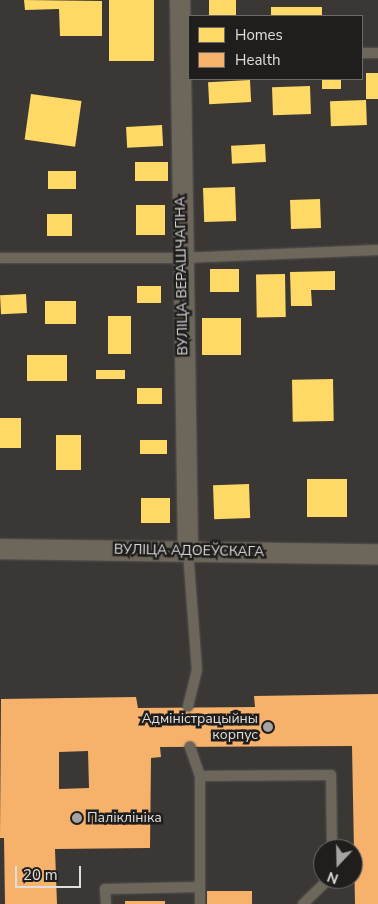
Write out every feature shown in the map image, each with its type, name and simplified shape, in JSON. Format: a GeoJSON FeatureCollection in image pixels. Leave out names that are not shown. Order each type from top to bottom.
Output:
{"type":"FeatureCollection","features":[{"type":"Feature","properties":{"kind":"street","name":"ВУЛІЦА ВЕРАШЧАГІНА"},"geometry":{"type":"LineString","coordinates":[[180,0],[185,59],[181,258],[188,551]]}},
{"type":"Feature","properties":{"kind":"street","name":"ВУЛІЦА АДОЕЎСКАГА"},"geometry":{"type":"LineString","coordinates":[[0,549],[378,554]]}},
{"type":"Feature","properties":{"kind":"lane"},"geometry":{"type":"LineString","coordinates":[[363,54],[378,53]]}},
{"type":"Feature","properties":{"kind":"lane"},"geometry":{"type":"LineString","coordinates":[[0,258],[181,258],[378,250]]}},
{"type":"Feature","properties":{"kind":"lane"},"geometry":{"type":"LineString","coordinates":[[188,551],[197,670],[188,706]]}},
{"type":"Feature","properties":{"kind":"lane"},"geometry":{"type":"LineString","coordinates":[[190,747],[200,776],[200,904]]}},
{"type":"Feature","properties":{"kind":"lane"},"geometry":{"type":"LineString","coordinates":[[200,776],[331,775],[332,839]]}},
{"type":"Feature","properties":{"kind":"lane"},"geometry":{"type":"LineString","coordinates":[[106,904],[105,889],[200,887]]}},
{"type":"Feature","properties":{"kind":"lane"},"geometry":{"type":"LineString","coordinates":[[303,904],[319,889]]}},
{"type":"Feature","properties":{"kind":"building: Homes"},"geometry":{"type":"Polygon","coordinates":[[[24,0],[102,1],[102,36],[60,36],[59,9],[25,10],[24,0]]]}},
{"type":"Feature","properties":{"kind":"building: Homes"},"geometry":{"type":"Polygon","coordinates":[[[109,0],[154,0],[154,61],[109,61],[109,0]]]}},
{"type":"Feature","properties":{"kind":"building: Homes"},"geometry":{"type":"Polygon","coordinates":[[[209,0],[236,0],[236,15],[209,15],[209,0]]]}},
{"type":"Feature","properties":{"kind":"building: Homes"},"geometry":{"type":"Polygon","coordinates":[[[271,7],[322,7],[322,15],[271,15],[271,7]]]}},
{"type":"Feature","properties":{"kind":"building: Homes"},"geometry":{"type":"Polygon","coordinates":[[[366,73],[378,73],[378,99],[366,99],[366,73]]]}},
{"type":"Feature","properties":{"kind":"building: Homes"},"geometry":{"type":"Polygon","coordinates":[[[250,80],[251,102],[209,104],[208,82],[250,80]]]}},
{"type":"Feature","properties":{"kind":"building: Homes"},"geometry":{"type":"Polygon","coordinates":[[[322,80],[341,80],[341,89],[322,89],[322,80]]]}},
{"type":"Feature","properties":{"kind":"building: Homes"},"geometry":{"type":"Polygon","coordinates":[[[310,86],[311,114],[273,115],[272,87],[310,86]]]}},
{"type":"Feature","properties":{"kind":"building: Homes"},"geometry":{"type":"Polygon","coordinates":[[[31,94],[82,101],[75,147],[25,140],[31,94]]]}},
{"type":"Feature","properties":{"kind":"building: Homes"},"geometry":{"type":"Polygon","coordinates":[[[366,100],[367,125],[331,126],[330,101],[366,100]]]}},
{"type":"Feature","properties":{"kind":"building: Homes"},"geometry":{"type":"Polygon","coordinates":[[[162,125],[163,146],[127,148],[126,127],[162,125]]]}},
{"type":"Feature","properties":{"kind":"building: Homes"},"geometry":{"type":"Polygon","coordinates":[[[265,144],[266,162],[232,164],[231,146],[265,144]]]}},
{"type":"Feature","properties":{"kind":"building: Homes"},"geometry":{"type":"Polygon","coordinates":[[[135,162],[168,162],[168,181],[135,181],[135,162]]]}},
{"type":"Feature","properties":{"kind":"building: Homes"},"geometry":{"type":"Polygon","coordinates":[[[48,171],[76,171],[76,189],[48,189],[48,171]]]}},
{"type":"Feature","properties":{"kind":"building: Homes"},"geometry":{"type":"Polygon","coordinates":[[[235,187],[236,221],[204,222],[203,188],[235,187]]]}},
{"type":"Feature","properties":{"kind":"building: Homes"},"geometry":{"type":"Polygon","coordinates":[[[320,199],[321,228],[291,229],[290,200],[320,199]]]}},
{"type":"Feature","properties":{"kind":"building: Homes"},"geometry":{"type":"Polygon","coordinates":[[[136,205],[165,205],[165,235],[136,235],[136,205]]]}},
{"type":"Feature","properties":{"kind":"building: Homes"},"geometry":{"type":"Polygon","coordinates":[[[47,214],[72,214],[72,236],[47,236],[47,214]]]}},
{"type":"Feature","properties":{"kind":"building: Homes"},"geometry":{"type":"Polygon","coordinates":[[[210,269],[239,269],[239,292],[210,292],[210,269]]]}},
{"type":"Feature","properties":{"kind":"building: Homes"},"geometry":{"type":"Polygon","coordinates":[[[335,271],[335,290],[311,290],[312,306],[291,306],[290,272],[335,271]]]}},
{"type":"Feature","properties":{"kind":"building: Homes"},"geometry":{"type":"Polygon","coordinates":[[[285,274],[286,317],[257,317],[256,275],[285,274]]]}},
{"type":"Feature","properties":{"kind":"building: Homes"},"geometry":{"type":"Polygon","coordinates":[[[137,286],[161,286],[161,303],[137,303],[137,286]]]}},
{"type":"Feature","properties":{"kind":"building: Homes"},"geometry":{"type":"Polygon","coordinates":[[[26,294],[27,313],[1,314],[0,295],[26,294]]]}},
{"type":"Feature","properties":{"kind":"building: Homes"},"geometry":{"type":"Polygon","coordinates":[[[45,301],[76,301],[76,324],[45,324],[45,301]]]}},
{"type":"Feature","properties":{"kind":"building: Homes"},"geometry":{"type":"Polygon","coordinates":[[[108,316],[131,316],[131,354],[108,354],[108,316]]]}},
{"type":"Feature","properties":{"kind":"building: Homes"},"geometry":{"type":"Polygon","coordinates":[[[202,318],[241,318],[241,355],[202,355],[202,318]]]}},
{"type":"Feature","properties":{"kind":"building: Homes"},"geometry":{"type":"Polygon","coordinates":[[[27,355],[67,355],[67,381],[27,381],[27,355]]]}},
{"type":"Feature","properties":{"kind":"building: Homes"},"geometry":{"type":"Polygon","coordinates":[[[96,370],[125,370],[125,379],[96,379],[96,370]]]}},
{"type":"Feature","properties":{"kind":"building: Homes"},"geometry":{"type":"Polygon","coordinates":[[[333,379],[334,421],[293,422],[292,380],[333,379]]]}},
{"type":"Feature","properties":{"kind":"building: Homes"},"geometry":{"type":"Polygon","coordinates":[[[137,388],[162,388],[162,404],[137,404],[137,388]]]}},
{"type":"Feature","properties":{"kind":"building: Homes"},"geometry":{"type":"Polygon","coordinates":[[[0,418],[21,418],[21,448],[0,448],[0,418]]]}},
{"type":"Feature","properties":{"kind":"building: Homes"},"geometry":{"type":"Polygon","coordinates":[[[56,435],[81,435],[81,470],[56,470],[56,435]]]}},
{"type":"Feature","properties":{"kind":"building: Homes"},"geometry":{"type":"Polygon","coordinates":[[[140,440],[167,440],[167,454],[140,454],[140,440]]]}},
{"type":"Feature","properties":{"kind":"building: Homes"},"geometry":{"type":"Polygon","coordinates":[[[307,479],[347,479],[347,517],[307,517],[307,479]]]}},
{"type":"Feature","properties":{"kind":"building: Homes"},"geometry":{"type":"Polygon","coordinates":[[[249,484],[250,518],[214,519],[213,485],[249,484]]]}},
{"type":"Feature","properties":{"kind":"building: Homes"},"geometry":{"type":"Polygon","coordinates":[[[141,498],[170,498],[170,523],[141,523],[141,498]]]}},
{"type":"Feature","properties":{"kind":"building: Health","name":"Паліклініка"},"geometry":{"type":"Polygon","coordinates":[[[378,694],[378,904],[355,904],[355,889],[363,889],[363,839],[354,839],[352,746],[160,747],[161,757],[151,758],[150,848],[55,849],[57,904],[5,904],[4,838],[0,838],[1,699],[136,697],[138,708],[255,707],[254,696],[378,694]],[[88,751],[59,752],[59,789],[89,788],[88,751]]]}},
{"type":"Feature","properties":{"kind":"building: Health"},"geometry":{"type":"Polygon","coordinates":[[[207,891],[252,891],[252,904],[207,904],[207,891]]]}},
{"type":"Feature","properties":{"kind":"building: Health"},"geometry":{"type":"Polygon","coordinates":[[[125,901],[165,901],[165,904],[125,904],[125,901]]]}},
{"type":"Feature","properties":{"kind":"place","name":"Адміністрацыйны корпус"},"geometry":{"type":"Point","coordinates":[268,727]}},
{"type":"Feature","properties":{"kind":"place","name":"Паліклініка"},"geometry":{"type":"Point","coordinates":[77,818]}}]}
